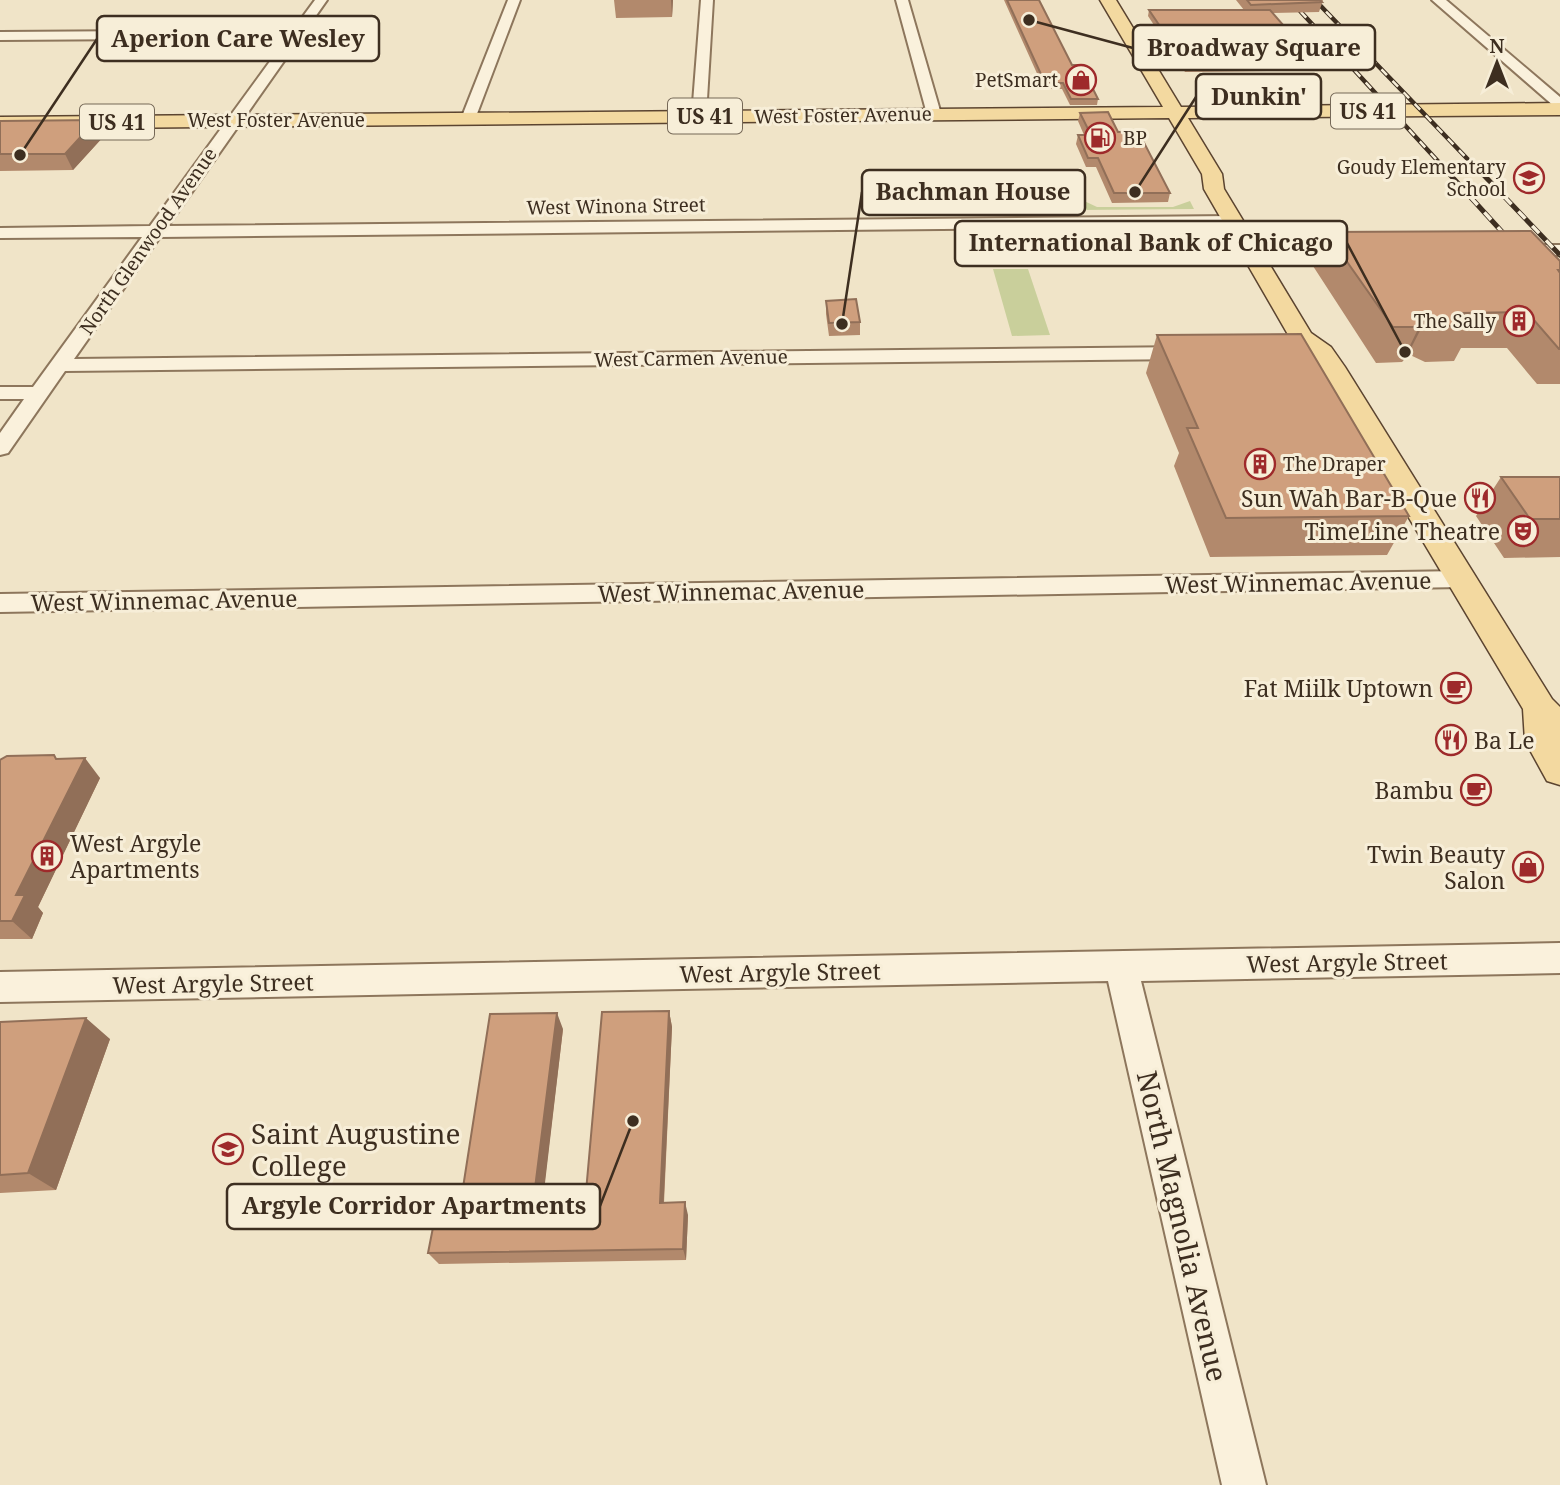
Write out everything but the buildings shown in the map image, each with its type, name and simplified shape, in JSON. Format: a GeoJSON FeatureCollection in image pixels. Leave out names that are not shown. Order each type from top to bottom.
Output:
{"type":"FeatureCollection","features":[{"type":"Feature","properties":{"kind":"main road"},"geometry":{"type":"LineString","coordinates":[[1108,0],[1212,174],[1232,190],[1302,338],[1322,352],[1462,579],[1553,715],[1542,741],[1560,771]]}},
{"type":"Feature","properties":{"kind":"main road","name":"West Foster Avenue"},"geometry":{"type":"LineString","coordinates":[[0,123],[1560,107]]}},
{"type":"Feature","properties":{"kind":"main road"},"geometry":{"type":"LineString","coordinates":[[1212,174],[1214,190],[1232,221],[1261,252]]}},
{"type":"Feature","properties":{"kind":"street","name":"North Glenwood Avenue"},"geometry":{"type":"LineString","coordinates":[[0,448],[321,0]]}},
{"type":"Feature","properties":{"kind":"street"},"geometry":{"type":"LineString","coordinates":[[468,118],[514,0]]}},
{"type":"Feature","properties":{"kind":"street"},"geometry":{"type":"LineString","coordinates":[[699,117],[707,0]]}},
{"type":"Feature","properties":{"kind":"street"},"geometry":{"type":"LineString","coordinates":[[902,0],[934,114]]}},
{"type":"Feature","properties":{"kind":"street"},"geometry":{"type":"LineString","coordinates":[[1438,0],[1560,107]]}},
{"type":"Feature","properties":{"kind":"street"},"geometry":{"type":"LineString","coordinates":[[0,36],[296,34]]}},
{"type":"Feature","properties":{"kind":"street","name":"West Winona Street"},"geometry":{"type":"LineString","coordinates":[[0,233],[1232,221]]}},
{"type":"Feature","properties":{"kind":"street"},"geometry":{"type":"LineString","coordinates":[[1494,250],[1560,250]]}},
{"type":"Feature","properties":{"kind":"street"},"geometry":{"type":"LineString","coordinates":[[1261,252],[1380,252]]}},
{"type":"Feature","properties":{"kind":"street"},"geometry":{"type":"LineString","coordinates":[[1289,352],[1322,352]]}},
{"type":"Feature","properties":{"kind":"street","name":"West Carmen Avenue"},"geometry":{"type":"LineString","coordinates":[[59,365],[1212,353]]}},
{"type":"Feature","properties":{"kind":"street"},"geometry":{"type":"LineString","coordinates":[[0,393],[40,393]]}},
{"type":"Feature","properties":{"kind":"street","name":"West Winnemac Avenue"},"geometry":{"type":"LineString","coordinates":[[0,603],[1462,579]]}},
{"type":"Feature","properties":{"kind":"street","name":"West Argyle Street"},"geometry":{"type":"LineString","coordinates":[[0,987],[1560,958]]}},
{"type":"Feature","properties":{"kind":"street","name":"North Magnolia Avenue"},"geometry":{"type":"LineString","coordinates":[[1121,966],[1244,1485]]}},
{"type":"Feature","properties":{"kind":"green space"},"geometry":{"type":"Polygon","coordinates":[[[1063,170],[1083,170],[1071,177],[1080,199],[1097,207],[1173,207],[1190,201],[1194,209],[1079,210],[1063,170]]]}},
{"type":"Feature","properties":{"kind":"green space"},"geometry":{"type":"Polygon","coordinates":[[[993,269],[1028,269],[1050,335],[1012,336],[993,269]]]}},
{"type":"Feature","properties":{"kind":"railway"},"geometry":{"type":"LineString","coordinates":[[1290,0],[1446,170]]}},
{"type":"Feature","properties":{"kind":"railway"},"geometry":{"type":"LineString","coordinates":[[1315,0],[1478,170]]}},
{"type":"Feature","properties":{"kind":"railway"},"geometry":{"type":"LineString","coordinates":[[1444,168],[1514,245]]}},
{"type":"Feature","properties":{"kind":"railway"},"geometry":{"type":"LineString","coordinates":[[1477,168],[1560,255]]}},
{"type":"Feature","properties":{"kind":"place","name":"Broadway Square"},"geometry":{"type":"Point","coordinates":[1029,20]}},
{"type":"Feature","properties":{"kind":"place","name":"PetSmart"},"geometry":{"type":"Point","coordinates":[1081,80]}},
{"type":"Feature","properties":{"kind":"place","name":"BP"},"geometry":{"type":"Point","coordinates":[1100,138]}},
{"type":"Feature","properties":{"kind":"place","name":"Aperion Care Wesley"},"geometry":{"type":"Point","coordinates":[20,155]}},
{"type":"Feature","properties":{"kind":"place","name":"Goudy Elementary School"},"geometry":{"type":"Point","coordinates":[1529,178]}},
{"type":"Feature","properties":{"kind":"place","name":"Dunkin'"},"geometry":{"type":"Point","coordinates":[1135,192]}},
{"type":"Feature","properties":{"kind":"place","name":"The Sally"},"geometry":{"type":"Point","coordinates":[1519,321]}},
{"type":"Feature","properties":{"kind":"place","name":"Bachman House"},"geometry":{"type":"Point","coordinates":[842,324]}},
{"type":"Feature","properties":{"kind":"place","name":"International Bank of Chicago"},"geometry":{"type":"Point","coordinates":[1405,352]}},
{"type":"Feature","properties":{"kind":"place","name":"The Draper"},"geometry":{"type":"Point","coordinates":[1260,464]}},
{"type":"Feature","properties":{"kind":"place","name":"Sun Wah Bar-B-Que"},"geometry":{"type":"Point","coordinates":[1480,498]}},
{"type":"Feature","properties":{"kind":"place","name":"TimeLine Theatre"},"geometry":{"type":"Point","coordinates":[1523,531]}},
{"type":"Feature","properties":{"kind":"place","name":"Fat Miilk Uptown"},"geometry":{"type":"Point","coordinates":[1456,688]}},
{"type":"Feature","properties":{"kind":"place","name":"Ba Le"},"geometry":{"type":"Point","coordinates":[1451,740]}},
{"type":"Feature","properties":{"kind":"place","name":"Bambu"},"geometry":{"type":"Point","coordinates":[1476,790]}},
{"type":"Feature","properties":{"kind":"place","name":"West Argyle Apartments"},"geometry":{"type":"Point","coordinates":[47,856]}},
{"type":"Feature","properties":{"kind":"place","name":"Twin Beauty Salon"},"geometry":{"type":"Point","coordinates":[1528,867]}},
{"type":"Feature","properties":{"kind":"place","name":"Argyle Corridor Apartments"},"geometry":{"type":"Point","coordinates":[633,1121]}},
{"type":"Feature","properties":{"kind":"place","name":"Saint Augustine College"},"geometry":{"type":"Point","coordinates":[228,1149]}}]}
